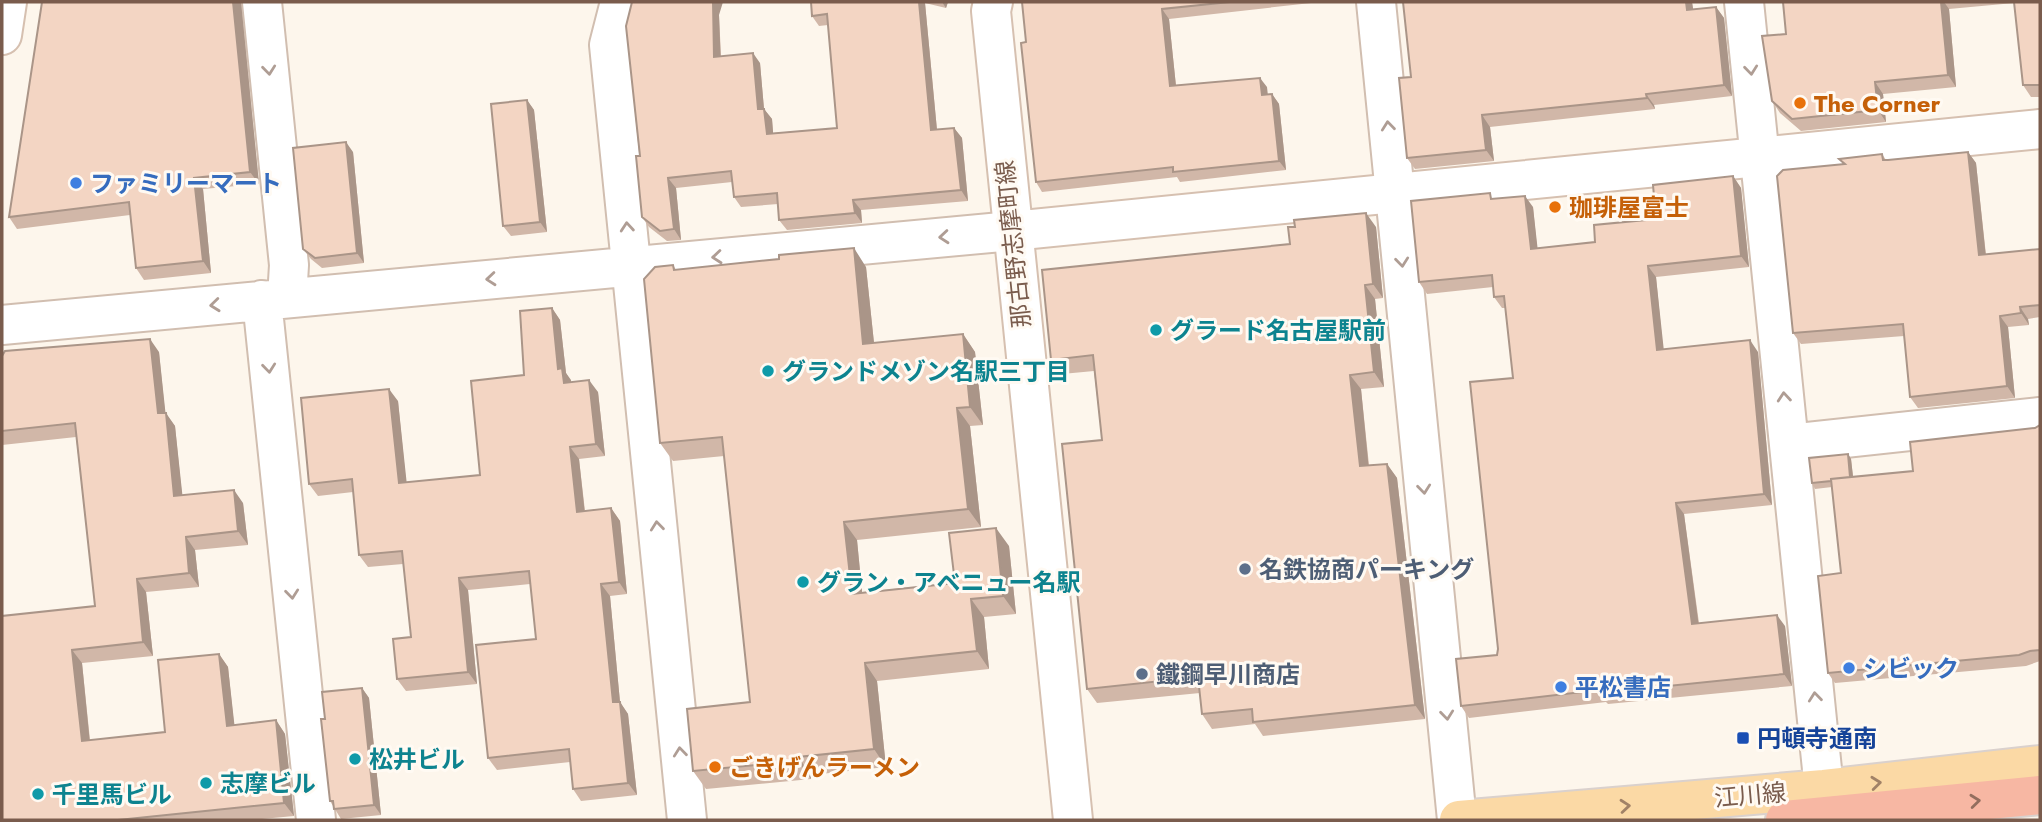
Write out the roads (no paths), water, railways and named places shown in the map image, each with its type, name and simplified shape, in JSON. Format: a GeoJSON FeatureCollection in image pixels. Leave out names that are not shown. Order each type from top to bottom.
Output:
{"type":"FeatureCollection","features":[{"type":"Feature","properties":{"kind":"highway"},"geometry":{"type":"LineString","coordinates":[[1785,820],[2040,795]]}},
{"type":"Feature","properties":{"kind":"main road","name":"江川線"},"geometry":{"type":"LineString","coordinates":[[1458,820],[1824,789],[2040,765]]}},
{"type":"Feature","properties":{"kind":"street"},"geometry":{"type":"LineString","coordinates":[[2,35],[7,2]]}},
{"type":"Feature","properties":{"kind":"street"},"geometry":{"type":"LineString","coordinates":[[262,2],[289,265],[275,299],[316,820]]}},
{"type":"Feature","properties":{"kind":"street"},"geometry":{"type":"LineString","coordinates":[[620,2],[609,45],[687,820]]}},
{"type":"Feature","properties":{"kind":"street","name":"那古野志摩町線"},"geometry":{"type":"LineString","coordinates":[[993,2],[991,11],[1012,231],[1073,820]]}},
{"type":"Feature","properties":{"kind":"street"},"geometry":{"type":"LineString","coordinates":[[1376,2],[1458,820]]}},
{"type":"Feature","properties":{"kind":"street"},"geometry":{"type":"LineString","coordinates":[[1744,2],[1824,789]]}},
{"type":"Feature","properties":{"kind":"street"},"geometry":{"type":"LineString","coordinates":[[2,325],[1012,231],[2040,129]]}},
{"type":"Feature","properties":{"kind":"street"},"geometry":{"type":"LineString","coordinates":[[1789,444],[2040,417]]}},
{"type":"Feature","properties":{"kind":"place","name":"The Corner"},"geometry":{"type":"Point","coordinates":[1800,103]}},
{"type":"Feature","properties":{"kind":"place","name":"ファミリーマート"},"geometry":{"type":"Point","coordinates":[76,183]}},
{"type":"Feature","properties":{"kind":"place","name":"珈琲屋富士"},"geometry":{"type":"Point","coordinates":[1555,207]}},
{"type":"Feature","properties":{"kind":"place","name":"グラード名古屋駅前"},"geometry":{"type":"Point","coordinates":[1156,330]}},
{"type":"Feature","properties":{"kind":"place","name":"グランドメゾン名駅三丁目"},"geometry":{"type":"Point","coordinates":[768,371]}},
{"type":"Feature","properties":{"kind":"place","name":"名鉄協商パーキング"},"geometry":{"type":"Point","coordinates":[1245,569]}},
{"type":"Feature","properties":{"kind":"place","name":"グラン・アベニュー名駅"},"geometry":{"type":"Point","coordinates":[803,582]}},
{"type":"Feature","properties":{"kind":"place","name":"シビック"},"geometry":{"type":"Point","coordinates":[1849,668]}},
{"type":"Feature","properties":{"kind":"place","name":"鐵鋼早川商店"},"geometry":{"type":"Point","coordinates":[1142,674]}},
{"type":"Feature","properties":{"kind":"place","name":"平松書店"},"geometry":{"type":"Point","coordinates":[1561,687]}},
{"type":"Feature","properties":{"kind":"place","name":"円頓寺通南"},"geometry":{"type":"Point","coordinates":[1743,738]}},
{"type":"Feature","properties":{"kind":"place","name":"松井ビル"},"geometry":{"type":"Point","coordinates":[355,759]}},
{"type":"Feature","properties":{"kind":"place","name":"ごきげんラーメン"},"geometry":{"type":"Point","coordinates":[715,767]}},
{"type":"Feature","properties":{"kind":"place","name":"志摩ビル"},"geometry":{"type":"Point","coordinates":[206,783]}},
{"type":"Feature","properties":{"kind":"place","name":"千里馬ビル"},"geometry":{"type":"Point","coordinates":[38,794]}}]}
